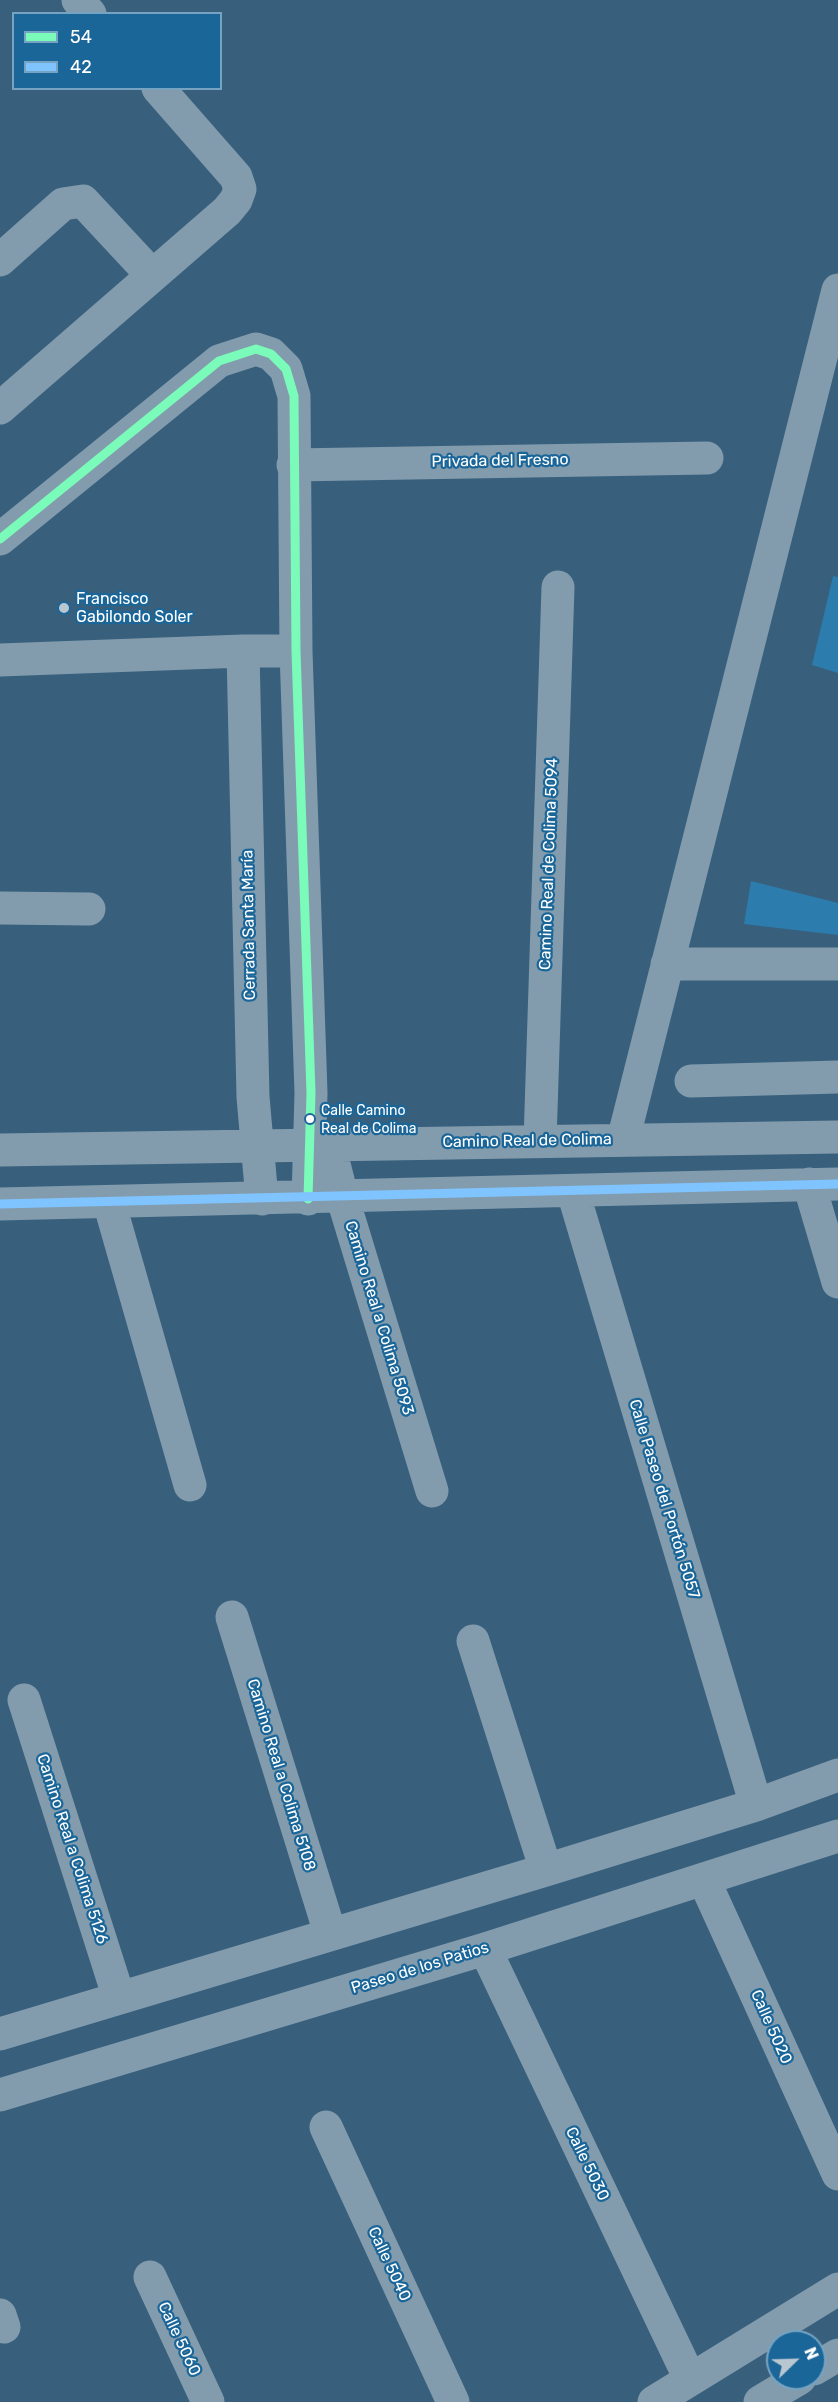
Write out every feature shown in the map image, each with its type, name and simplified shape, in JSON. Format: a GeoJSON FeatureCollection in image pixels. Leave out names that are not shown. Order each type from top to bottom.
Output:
{"type":"FeatureCollection","features":[{"type":"Feature","properties":{"kind":"street"},"geometry":{"type":"LineString","coordinates":[[78,0],[88,12]]}},
{"type":"Feature","properties":{"kind":"street"},"geometry":{"type":"LineString","coordinates":[[0,408],[151,274],[227,211],[236,200],[240,189],[228,167],[160,90]]}},
{"type":"Feature","properties":{"kind":"street"},"geometry":{"type":"LineString","coordinates":[[0,260],[63,204],[83,201],[151,274]]}},
{"type":"Feature","properties":{"kind":"street"},"geometry":{"type":"LineString","coordinates":[[623,1140],[838,290]]}},
{"type":"Feature","properties":{"kind":"street"},"geometry":{"type":"LineString","coordinates":[[0,539],[219,361],[237,353],[256,349],[271,354],[286,369],[294,396],[296,651],[311,1093],[319,1144],[308,1199]]}},
{"type":"Feature","properties":{"kind":"street","name":"Privada del Fresno"},"geometry":{"type":"LineString","coordinates":[[293,465],[707,458]]}},
{"type":"Feature","properties":{"kind":"street","name":"Camino Real de Colima 5094"},"geometry":{"type":"LineString","coordinates":[[540,1141],[558,586]]}},
{"type":"Feature","properties":{"kind":"street","name":"Cerrada Santa María"},"geometry":{"type":"LineString","coordinates":[[243,651],[254,1097],[262,1199]]}},
{"type":"Feature","properties":{"kind":"street"},"geometry":{"type":"LineString","coordinates":[[0,660],[296,651]]}},
{"type":"Feature","properties":{"kind":"street"},"geometry":{"type":"LineString","coordinates":[[0,908],[89,909]]}},
{"type":"Feature","properties":{"kind":"street"},"geometry":{"type":"LineString","coordinates":[[668,964],[838,964]]}},
{"type":"Feature","properties":{"kind":"street"},"geometry":{"type":"LineString","coordinates":[[691,1082],[838,1077]]}},
{"type":"Feature","properties":{"kind":"street","name":"Camino Real de Colima"},"geometry":{"type":"LineString","coordinates":[[0,1150],[838,1137]]}},
{"type":"Feature","properties":{"kind":"street","name":"Camino Real a Colima 5093"},"geometry":{"type":"LineString","coordinates":[[319,1144],[342,1196],[432,1491]]}},
{"type":"Feature","properties":{"kind":"street"},"geometry":{"type":"LineString","coordinates":[[0,1204],[308,1199],[342,1196],[823,1184],[838,1282]]}},
{"type":"Feature","properties":{"kind":"street","name":"Calle Paseo del Portón 5057"},"geometry":{"type":"LineString","coordinates":[[573,1192],[756,1805]]}},
{"type":"Feature","properties":{"kind":"street"},"geometry":{"type":"LineString","coordinates":[[109,1202],[190,1485]]}},
{"type":"Feature","properties":{"kind":"street","name":"Camino Real a Colima 5108"},"geometry":{"type":"LineString","coordinates":[[232,1617],[330,1933]]}},
{"type":"Feature","properties":{"kind":"street"},"geometry":{"type":"LineString","coordinates":[[473,1641],[546,1870]]}},
{"type":"Feature","properties":{"kind":"street","name":"Camino Real a Colima 5126"},"geometry":{"type":"LineString","coordinates":[[24,1700],[119,1998]]}},
{"type":"Feature","properties":{"kind":"street"},"geometry":{"type":"LineString","coordinates":[[0,2034],[546,1870],[756,1805],[838,1776]]}},
{"type":"Feature","properties":{"kind":"street","name":"Paseo de los Patios"},"geometry":{"type":"LineString","coordinates":[[0,2095],[485,1949],[838,1836]]}},
{"type":"Feature","properties":{"kind":"street","name":"Calle 5020"},"geometry":{"type":"LineString","coordinates":[[704,1880],[838,2174]]}},
{"type":"Feature","properties":{"kind":"street","name":"Calle 5030"},"geometry":{"type":"LineString","coordinates":[[485,1949],[690,2379]]}},
{"type":"Feature","properties":{"kind":"street","name":"Calle 5040"},"geometry":{"type":"LineString","coordinates":[[326,2127],[453,2402]]}},
{"type":"Feature","properties":{"kind":"street","name":"Calle 5060"},"geometry":{"type":"LineString","coordinates":[[150,2277],[208,2402]]}},
{"type":"Feature","properties":{"kind":"street"},"geometry":{"type":"LineString","coordinates":[[654,2402],[838,2289]]}},
{"type":"Feature","properties":{"kind":"street"},"geometry":{"type":"LineString","coordinates":[[760,2402],[780,2390]]}},
{"type":"Feature","properties":{"kind":"shaded area"},"geometry":{"type":"Polygon","coordinates":[[[833,576],[838,577],[838,673],[812,665],[833,576]]]}},
{"type":"Feature","properties":{"kind":"shaded area"},"geometry":{"type":"Polygon","coordinates":[[[751,881],[838,903],[838,935],[744,924],[751,881]]]}},
{"type":"Feature","properties":{"kind":"transit line","name":"54"},"geometry":{"type":"LineString","coordinates":[[0,539],[219,361],[256,349],[271,354],[286,369],[294,396],[296,651],[311,1093],[308,1199]]}},
{"type":"Feature","properties":{"kind":"transit line","name":"42"},"geometry":{"type":"LineString","coordinates":[[0,1204],[838,1184]]}},
{"type":"Feature","properties":{"kind":"place","name":"Francisco Gabilondo Soler"},"geometry":{"type":"Point","coordinates":[64,608]}},
{"type":"Feature","properties":{"kind":"place","name":"Calle Camino Real de Colima"},"geometry":{"type":"Point","coordinates":[310,1119]}}]}
